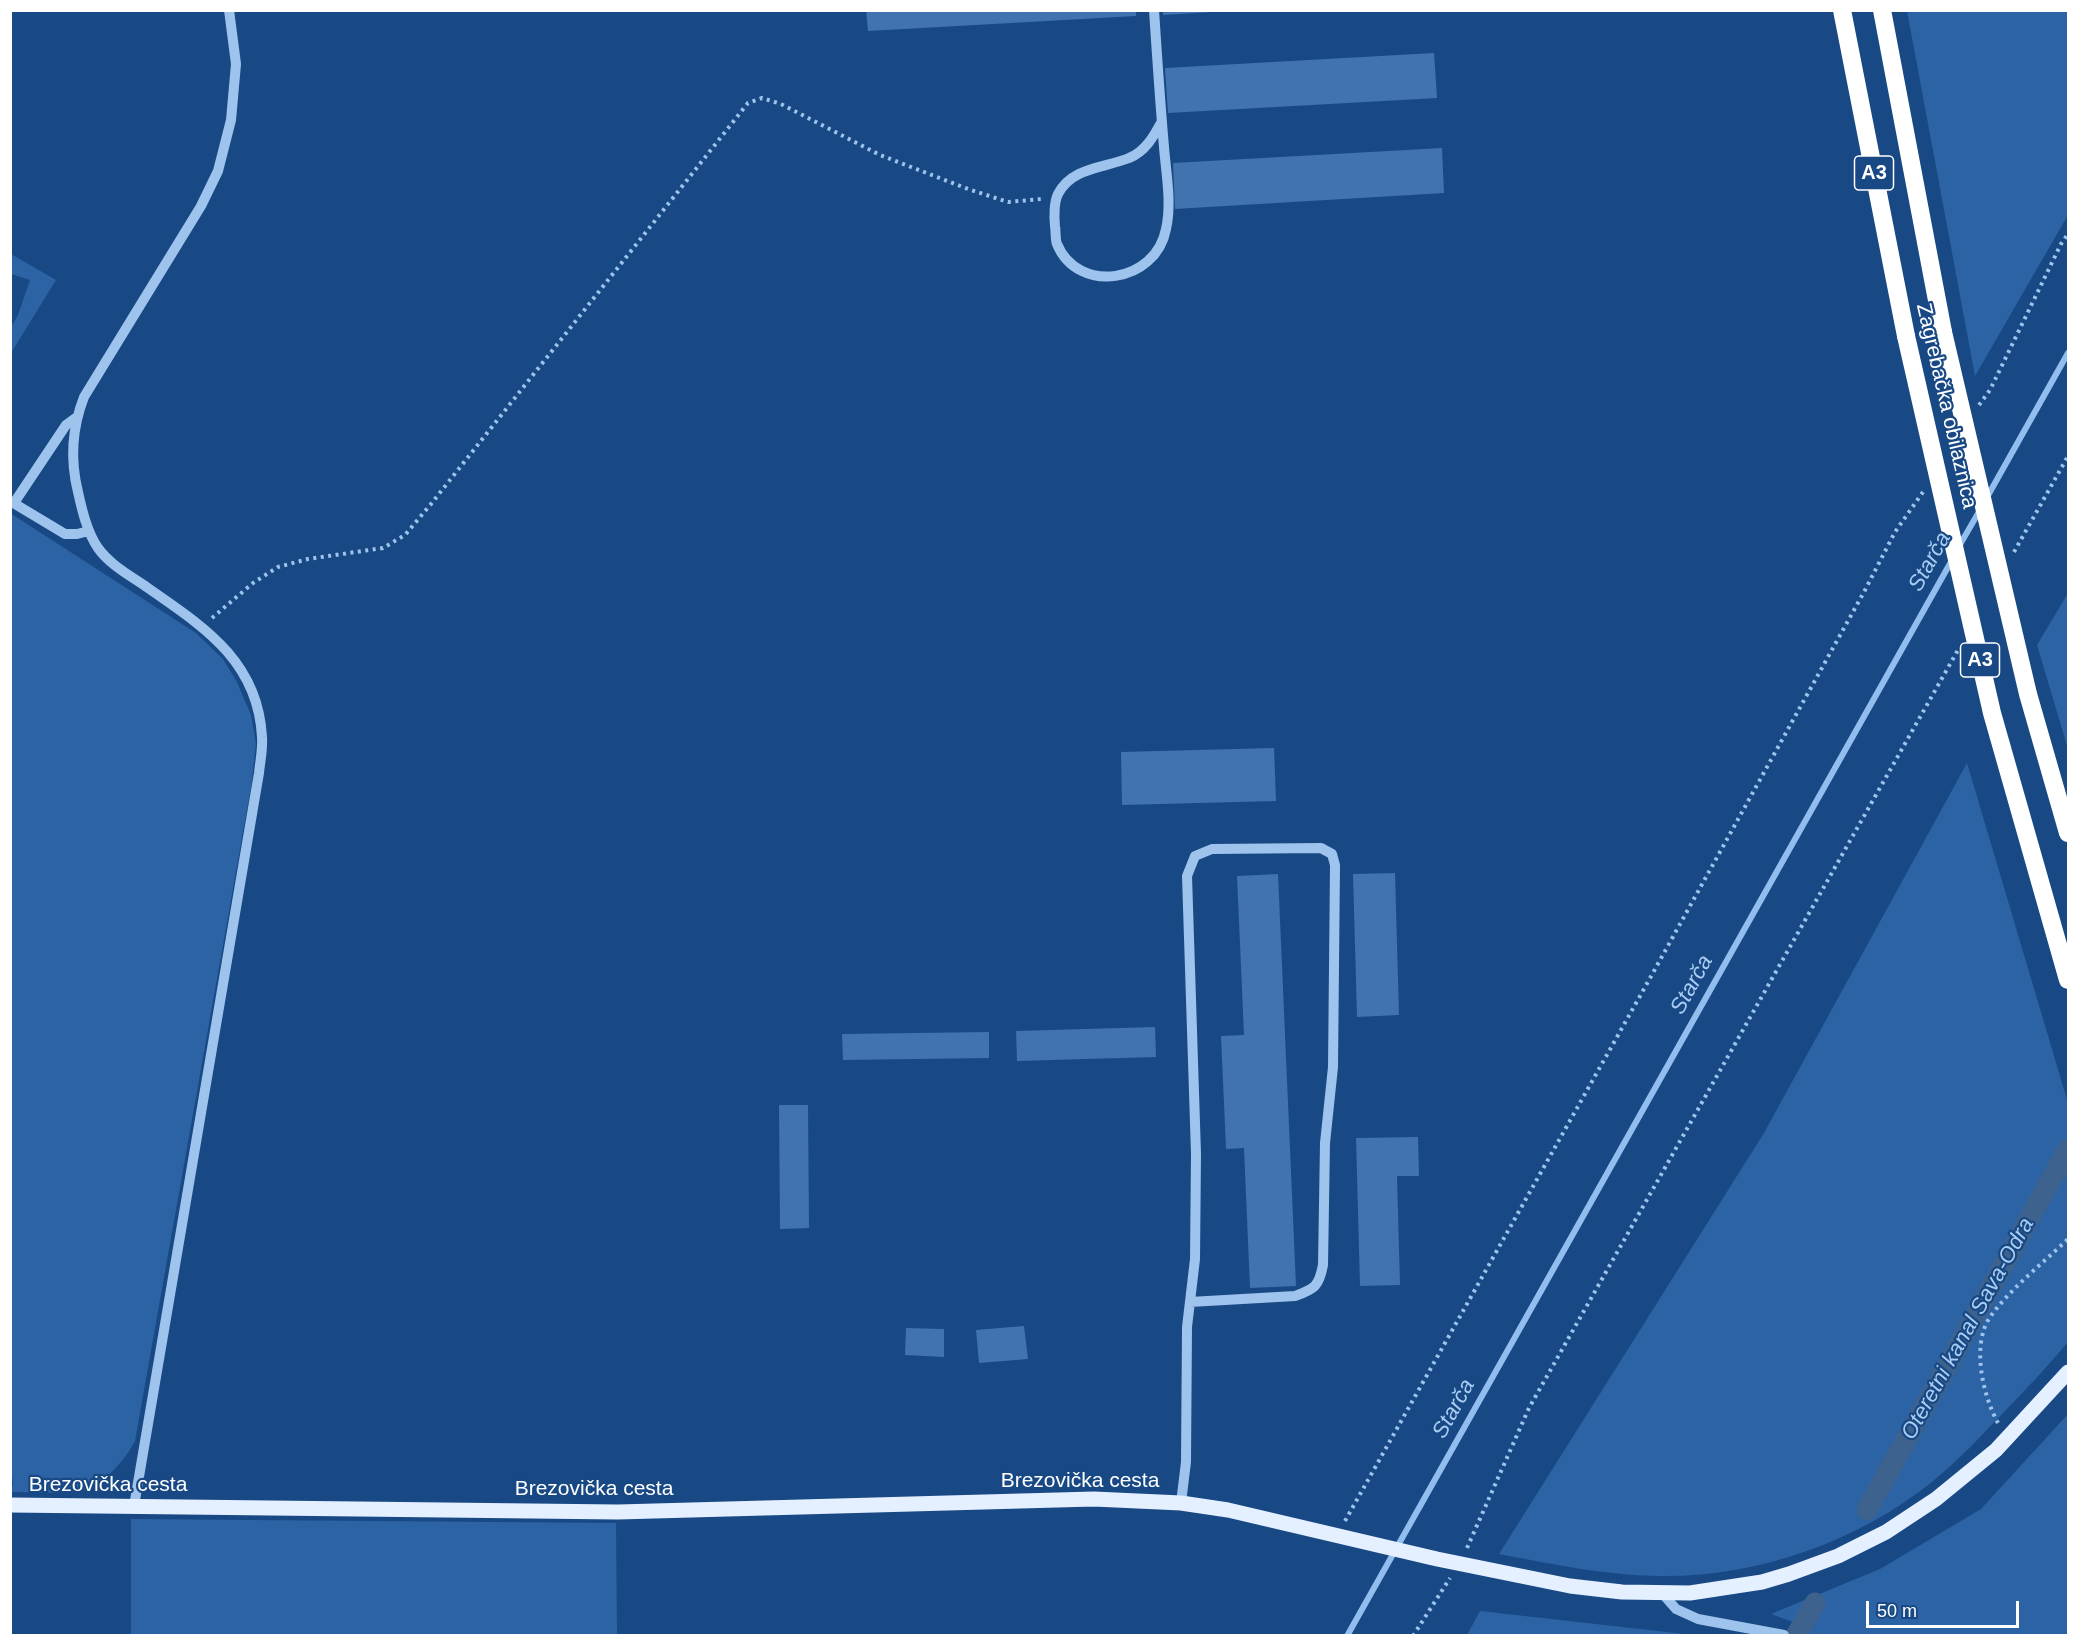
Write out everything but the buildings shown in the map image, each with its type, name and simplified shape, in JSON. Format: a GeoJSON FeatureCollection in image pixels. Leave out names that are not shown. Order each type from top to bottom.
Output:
{"type":"FeatureCollection","features":[{"type":"Feature","properties":{"kind":"highway","name":"Zagrebačka obilaznica"},"geometry":{"type":"LineString","coordinates":[[1842,10],[1906,336],[1992,713],[2068,980]]}},
{"type":"Feature","properties":{"kind":"highway","name":"Zagrebačka obilaznica"},"geometry":{"type":"LineString","coordinates":[[1882,10],[1942,332],[2028,694],[2068,833]]}},
{"type":"Feature","properties":{"kind":"main road","name":"Brezovička cesta"},"geometry":{"type":"LineString","coordinates":[[10,1505],[618,1512],[1094,1499],[1181,1503],[1228,1510],[1437,1559],[1570,1586],[1622,1592],[1690,1593],[1762,1582],[1838,1556],[1886,1532],[1936,1499],[2006,1439],[2068,1372]]}},
{"type":"Feature","properties":{"kind":"street"},"geometry":{"type":"LineString","coordinates":[[134,1506],[263,739],[259,709],[246,676],[232,654],[202,626],[114,564],[98,548],[89,531],[75,478],[73,448],[77,417],[84,398],[201,206],[218,171],[231,120],[236,64],[229,10]]}},
{"type":"Feature","properties":{"kind":"street"},"geometry":{"type":"LineString","coordinates":[[1154,10],[1162,122],[1167,194],[1166,229],[1157,252],[1140,268],[1119,277],[1097,276],[1080,269],[1068,259],[1057,243],[1054,218],[1058,195],[1066,184],[1083,172],[1131,158],[1149,143],[1162,122]]}},
{"type":"Feature","properties":{"kind":"street"},"geometry":{"type":"LineString","coordinates":[[77,417],[66,425],[12,502],[65,534],[89,531]]}},
{"type":"Feature","properties":{"kind":"street"},"geometry":{"type":"LineString","coordinates":[[1181,1503],[1186,1462],[1187,1327],[1195,1259],[1196,1154],[1187,876],[1195,856],[1212,849],[1321,848],[1332,854],[1335,865],[1333,1067],[1325,1143],[1323,1265],[1320,1281],[1309,1291],[1295,1296],[1190,1302]]}},
{"type":"Feature","properties":{"kind":"street"},"geometry":{"type":"LineString","coordinates":[[1662,1593],[1676,1609],[1698,1619],[1784,1635]]}},
{"type":"Feature","properties":{"kind":"path"},"geometry":{"type":"LineString","coordinates":[[202,626],[253,583],[278,567],[308,559],[383,548],[405,535],[748,103],[762,98],[781,104],[880,155],[968,189],[1008,201],[1033,201],[1058,195]]}},
{"type":"Feature","properties":{"kind":"path"},"geometry":{"type":"LineString","coordinates":[[1977,409],[1990,390],[2068,234]]}},
{"type":"Feature","properties":{"kind":"path"},"geometry":{"type":"LineString","coordinates":[[2010,560],[2068,456]]}},
{"type":"Feature","properties":{"kind":"path"},"geometry":{"type":"LineString","coordinates":[[1338,1535],[1655,970],[1895,532],[1926,487]]}},
{"type":"Feature","properties":{"kind":"path"},"geometry":{"type":"LineString","coordinates":[[1413,1635],[1460,1563],[1529,1408],[1962,643]]}},
{"type":"Feature","properties":{"kind":"path"},"geometry":{"type":"LineString","coordinates":[[2006,1439],[1991,1412],[1982,1385],[1981,1343],[1989,1319],[2022,1282],[2068,1239]]}},
{"type":"Feature","properties":{"kind":"shaded area"},"geometry":{"type":"Polygon","coordinates":[[[1907,11],[2068,11],[2068,215],[1975,376],[1907,11]]]}},
{"type":"Feature","properties":{"kind":"shaded area"},"geometry":{"type":"Polygon","coordinates":[[[11,254],[56,280],[11,353],[11,327],[18,315],[30,280],[11,274],[11,254]]]}},
{"type":"Feature","properties":{"kind":"shaded area"},"geometry":{"type":"Polygon","coordinates":[[[10,513],[196,633],[223,659],[237,682],[251,715],[256,744],[251,787],[135,1441],[126,1456],[100,1482],[85,1490],[69,1492],[11,1492],[13,1485],[10,1456],[10,513]]]}},
{"type":"Feature","properties":{"kind":"shaded area"},"geometry":{"type":"Polygon","coordinates":[[[2068,593],[2068,749],[2037,645],[2068,593]]]}},
{"type":"Feature","properties":{"kind":"shaded area"},"geometry":{"type":"Polygon","coordinates":[[[1967,763],[2068,1103],[2068,1342],[1980,1437],[1932,1482],[1871,1523],[1802,1553],[1730,1571],[1657,1576],[1597,1571],[1499,1554],[1764,1133],[1967,763]]]}},
{"type":"Feature","properties":{"kind":"shaded area"},"geometry":{"type":"Polygon","coordinates":[[[2068,1414],[2068,1635],[1799,1635],[1804,1626],[1771,1614],[1880,1569],[1981,1509],[2068,1414]]]}},
{"type":"Feature","properties":{"kind":"shaded area"},"geometry":{"type":"Polygon","coordinates":[[[131,1519],[616,1523],[617,1635],[131,1635],[131,1519]]]}},
{"type":"Feature","properties":{"kind":"shaded area"},"geometry":{"type":"Polygon","coordinates":[[[1480,1611],[1676,1633],[1688,1635],[1467,1635],[1480,1611]]]}},
{"type":"Feature","properties":{"kind":"waterway","name":"Starča"},"geometry":{"type":"LineString","coordinates":[[1986,499],[2068,353]]}},
{"type":"Feature","properties":{"kind":"waterway","name":"Starča"},"geometry":{"type":"LineString","coordinates":[[1958,548],[1980,510]]}},
{"type":"Feature","properties":{"kind":"waterway","name":"Starča"},"geometry":{"type":"LineString","coordinates":[[1347,1636],[1952,560]]}},
{"type":"Feature","properties":{"kind":"waterway","name":"Oteretni kanal Sava-Odra"},"geometry":{"type":"LineString","coordinates":[[1867,1510],[2068,1149]]}},
{"type":"Feature","properties":{"kind":"waterway","name":"Oteretni kanal Sava-Odra"},"geometry":{"type":"LineString","coordinates":[[1796,1636],[1815,1603]]}}]}
